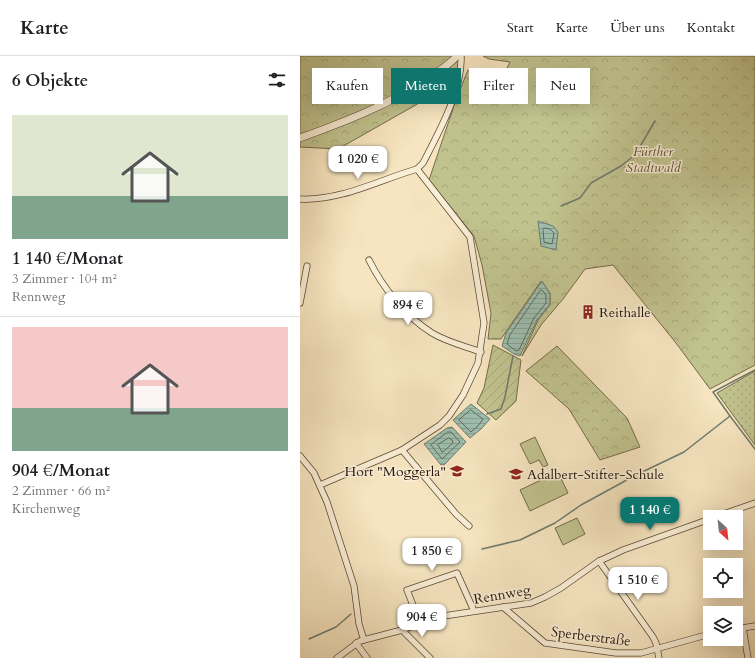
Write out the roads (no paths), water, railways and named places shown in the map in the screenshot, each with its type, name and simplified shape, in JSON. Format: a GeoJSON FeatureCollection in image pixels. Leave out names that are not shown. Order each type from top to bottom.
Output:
{"type":"FeatureCollection","features":[{"type":"Feature","properties":{"kind":"street"},"geometry":{"type":"LineString","coordinates":[[300,138],[337,125],[384,104],[412,89],[442,69],[457,56]]}},
{"type":"Feature","properties":{"kind":"street"},"geometry":{"type":"LineString","coordinates":[[300,199],[314,200],[348,192],[417,169],[423,163],[449,110],[462,67],[461,56]]}},
{"type":"Feature","properties":{"kind":"street"},"geometry":{"type":"LineString","coordinates":[[320,484],[402,450],[440,425],[449,416],[472,379],[481,352],[484,323],[470,237],[417,169]]}},
{"type":"Feature","properties":{"kind":"street"},"geometry":{"type":"LineString","coordinates":[[369,260],[383,285],[402,308],[418,323],[432,333],[449,341],[481,352]]}},
{"type":"Feature","properties":{"kind":"street"},"geometry":{"type":"LineString","coordinates":[[300,303],[307,266]]}},
{"type":"Feature","properties":{"kind":"street"},"geometry":{"type":"LineString","coordinates":[[402,450],[456,514],[469,526]]}},
{"type":"Feature","properties":{"kind":"street"},"geometry":{"type":"LineString","coordinates":[[300,456],[307,463],[320,484],[354,586],[359,624],[364,640]]}},
{"type":"Feature","properties":{"kind":"street"},"geometry":{"type":"LineString","coordinates":[[735,510],[755,503]]}},
{"type":"Feature","properties":{"kind":"street","name":"Rennweg"},"geometry":{"type":"LineString","coordinates":[[337,658],[356,643],[402,630],[420,622],[437,617],[531,603],[561,588],[599,562],[623,550],[703,521]]}},
{"type":"Feature","properties":{"kind":"street"},"geometry":{"type":"LineString","coordinates":[[599,562],[653,637],[659,658]]}},
{"type":"Feature","properties":{"kind":"street"},"geometry":{"type":"LineString","coordinates":[[420,622],[407,590],[457,573],[474,611]]}},
{"type":"Feature","properties":{"kind":"street","name":"Sperberstraße"},"geometry":{"type":"LineString","coordinates":[[503,607],[545,643],[628,654],[642,653],[703,636]]}},
{"type":"Feature","properties":{"kind":"street"},"geometry":{"type":"LineString","coordinates":[[748,658],[743,628],[755,626]]}},
{"type":"Feature","properties":{"kind":"street"},"geometry":{"type":"LineString","coordinates":[[402,630],[430,658]]}},
{"type":"Feature","properties":{"kind":"street"},"geometry":{"type":"LineString","coordinates":[[356,643],[366,658]]}},
{"type":"Feature","properties":{"kind":"water"},"geometry":{"type":"Polygon","coordinates":[[[538,221],[553,226],[558,232],[556,250],[541,246],[538,221]]]}},
{"type":"Feature","properties":{"kind":"water"},"geometry":{"type":"Polygon","coordinates":[[[542,281],[550,294],[550,304],[537,320],[520,356],[514,354],[502,346],[506,333],[542,281]]]}},
{"type":"Feature","properties":{"kind":"water"},"geometry":{"type":"Polygon","coordinates":[[[471,404],[490,419],[470,438],[453,420],[471,404]]]}},
{"type":"Feature","properties":{"kind":"water"},"geometry":{"type":"Polygon","coordinates":[[[452,427],[466,442],[444,465],[441,465],[424,444],[447,428],[452,427]]]}},
{"type":"Feature","properties":{"kind":"waterway"},"geometry":{"type":"LineString","coordinates":[[561,206],[580,198],[591,183],[621,166],[635,155],[655,121]]}},
{"type":"Feature","properties":{"kind":"waterway"},"geometry":{"type":"LineString","coordinates":[[487,414],[501,409],[505,397],[513,356]]}},
{"type":"Feature","properties":{"kind":"waterway"},"geometry":{"type":"LineString","coordinates":[[482,549],[520,540],[555,523],[581,505],[636,475],[684,452],[730,416],[713,392],[755,370]]}},
{"type":"Feature","properties":{"kind":"waterway"},"geometry":{"type":"LineString","coordinates":[[730,416],[755,449]]}},
{"type":"Feature","properties":{"kind":"waterway"},"geometry":{"type":"LineString","coordinates":[[309,639],[336,627],[351,614]]}},
{"type":"Feature","properties":{"kind":"place","name":"Reithalle"},"geometry":{"type":"Point","coordinates":[588,312]}},
{"type":"Feature","properties":{"kind":"place","name":"Hort \"Moggerla\""},"geometry":{"type":"Point","coordinates":[457,471]}},
{"type":"Feature","properties":{"kind":"place","name":"Adalbert-Stifter-Schule"},"geometry":{"type":"Point","coordinates":[516,474]}},
{"type":"Feature","properties":{"kind":"park label","name":"Fürther Stadtwald"},"geometry":{"type":"Point","coordinates":[653,160]}}]}
